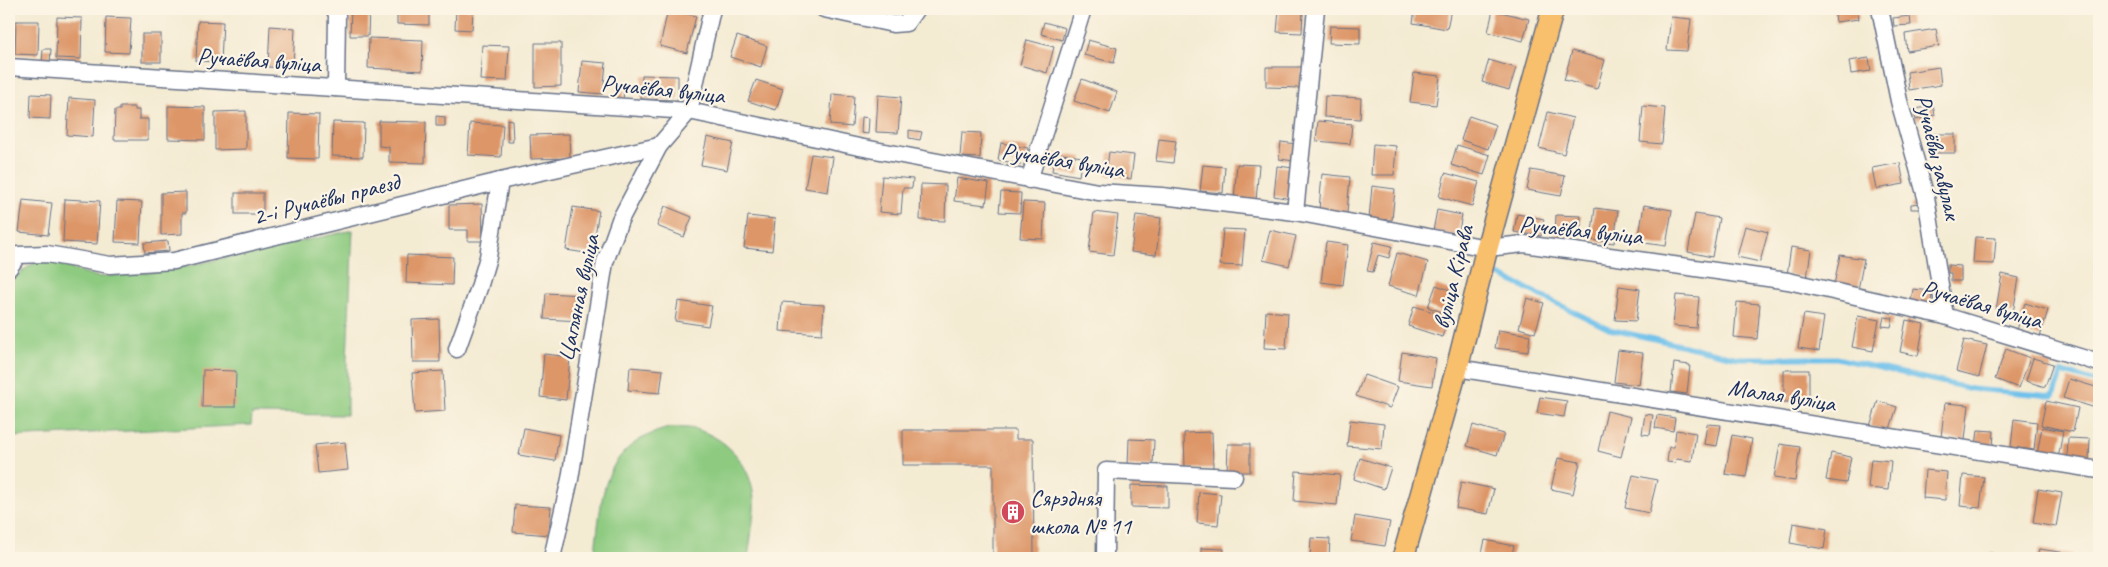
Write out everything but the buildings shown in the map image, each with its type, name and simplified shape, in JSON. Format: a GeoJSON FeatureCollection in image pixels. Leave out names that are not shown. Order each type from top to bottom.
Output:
{"type":"FeatureCollection","features":[{"type":"Feature","properties":{"kind":"main road","name":"вуліца Кірава"},"geometry":{"type":"LineString","coordinates":[[1403,558],[1457,368],[1487,248],[1553,9]]}},
{"type":"Feature","properties":{"kind":"street"},"geometry":{"type":"LineString","coordinates":[[334,9],[337,14],[336,88]]}},
{"type":"Feature","properties":{"kind":"street","name":"Цагляная вуліца"},"geometry":{"type":"LineString","coordinates":[[552,558],[570,479],[605,262],[620,220],[659,146],[688,111],[712,9]]}},
{"type":"Feature","properties":{"kind":"street"},"geometry":{"type":"LineString","coordinates":[[824,9],[893,24],[906,23],[916,9]]}},
{"type":"Feature","properties":{"kind":"street"},"geometry":{"type":"LineString","coordinates":[[1029,180],[1083,9]]}},
{"type":"Feature","properties":{"kind":"street"},"geometry":{"type":"LineString","coordinates":[[1295,212],[1316,9]]}},
{"type":"Feature","properties":{"kind":"street","name":"Ручаёвы завулак"},"geometry":{"type":"LineString","coordinates":[[1880,9],[1899,101],[1926,197],[1945,316]]}},
{"type":"Feature","properties":{"kind":"street","name":"Ручаёвая вуліца"},"geometry":{"type":"LineString","coordinates":[[9,67],[688,111],[859,147],[1098,192],[1162,196],[1295,212],[1487,248],[1524,244],[1788,281],[1945,316],[2099,363]]}},
{"type":"Feature","properties":{"kind":"street","name":"2-і Ручаёвы праезд"},"geometry":{"type":"LineString","coordinates":[[9,268],[18,255],[37,254],[110,265],[174,261],[500,180],[659,146]]}},
{"type":"Feature","properties":{"kind":"street"},"geometry":{"type":"LineString","coordinates":[[457,349],[479,288],[488,256],[500,180]]}},
{"type":"Feature","properties":{"kind":"street","name":"Малая вуліца"},"geometry":{"type":"LineString","coordinates":[[1457,368],[2099,470]]}},
{"type":"Feature","properties":{"kind":"street"},"geometry":{"type":"LineString","coordinates":[[1104,558],[1106,471],[1234,477]]}},
{"type":"Feature","properties":{"kind":"green space"},"geometry":{"type":"Polygon","coordinates":[[[353,230],[347,359],[347,415],[252,414],[251,425],[9,437],[9,284],[25,269],[41,259],[98,277],[165,271],[353,230]]]}},
{"type":"Feature","properties":{"kind":"green space"},"geometry":{"type":"Polygon","coordinates":[[[669,428],[692,428],[708,434],[720,440],[739,458],[751,482],[754,495],[748,558],[594,558],[603,495],[608,477],[616,461],[629,448],[646,437],[669,428]]]}},
{"type":"Feature","properties":{"kind":"waterway"},"geometry":{"type":"LineString","coordinates":[[1499,275],[1609,329],[1738,358],[1836,358],[1972,389],[2053,396],[2062,372],[2099,383]]}},
{"type":"Feature","properties":{"kind":"place","name":"Сярэдняя школа № 11"},"geometry":{"type":"Point","coordinates":[1013,512]}}]}
